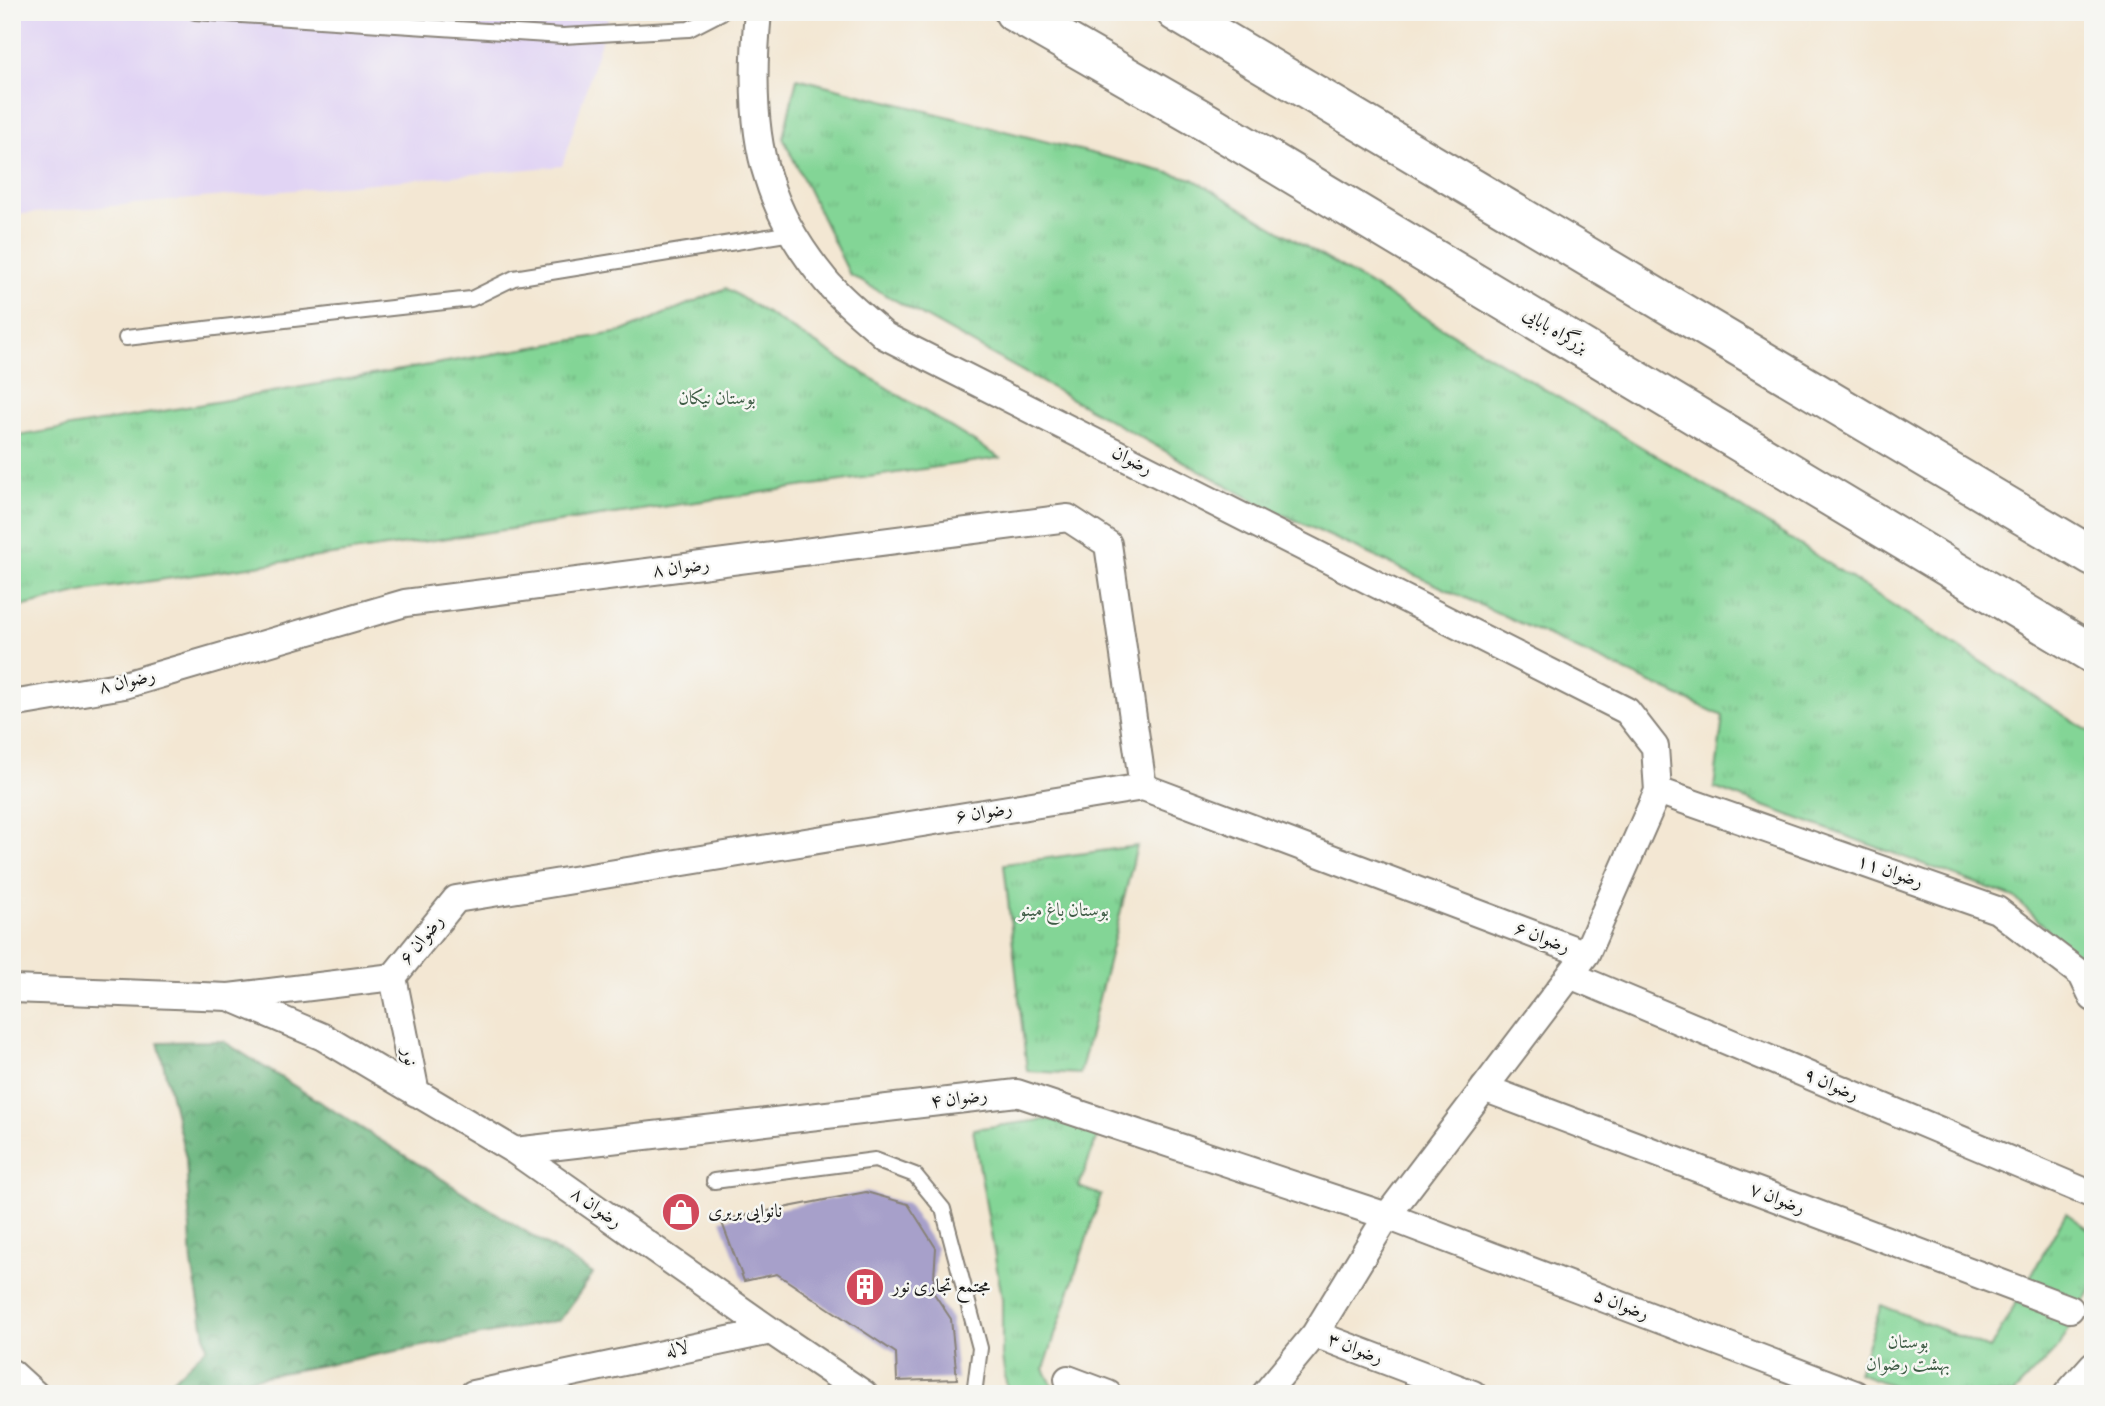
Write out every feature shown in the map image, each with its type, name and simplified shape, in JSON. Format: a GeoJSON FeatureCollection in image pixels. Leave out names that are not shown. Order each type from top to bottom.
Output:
{"type":"FeatureCollection","features":[{"type":"Feature","properties":{"kind":"highway","name":"بزرگراه بابایی"},"geometry":{"type":"LineString","coordinates":[[1014,12],[1218,129],[2093,654]]}},
{"type":"Feature","properties":{"kind":"highway"},"geometry":{"type":"LineString","coordinates":[[1176,12],[2093,557]]}},
{"type":"Feature","properties":{"kind":"highway"},"geometry":{"type":"LineString","coordinates":[[2044,528],[2093,550]]}},
{"type":"Feature","properties":{"kind":"street","name":"رضوان"},"geometry":{"type":"LineString","coordinates":[[758,12],[754,52],[757,124],[767,178],[793,233],[827,282],[885,336],[1627,711],[1655,747],[1658,791]]}},
{"type":"Feature","properties":{"kind":"street","name":"رضوان ۸"},"geometry":{"type":"LineString","coordinates":[[12,704],[124,685],[405,603],[1068,518],[1108,544],[1143,787]]}},
{"type":"Feature","properties":{"kind":"street","name":"رضوان ۶"},"geometry":{"type":"LineString","coordinates":[[393,977],[456,899],[1143,787],[1578,965]]}},
{"type":"Feature","properties":{"kind":"street"},"geometry":{"type":"LineString","coordinates":[[1265,1394],[1315,1334],[1387,1216],[1578,965],[1658,791]]}},
{"type":"Feature","properties":{"kind":"street","name":"رضوان ۱۱"},"geometry":{"type":"LineString","coordinates":[[1658,791],[1997,910],[2082,975],[2093,998]]}},
{"type":"Feature","properties":{"kind":"street","name":"رضوان ۹"},"geometry":{"type":"LineString","coordinates":[[1578,965],[2093,1195]]}},
{"type":"Feature","properties":{"kind":"street"},"geometry":{"type":"LineString","coordinates":[[12,989],[229,997],[393,977]]}},
{"type":"Feature","properties":{"kind":"street","name":"نور"},"geometry":{"type":"LineString","coordinates":[[393,977],[416,1093]]}},
{"type":"Feature","properties":{"kind":"street","name":"نور"},"geometry":{"type":"LineString","coordinates":[[229,997],[323,1037],[416,1093]]}},
{"type":"Feature","properties":{"kind":"street","name":"رضوان ۷"},"geometry":{"type":"LineString","coordinates":[[1484,1088],[2070,1309]]}},
{"type":"Feature","properties":{"kind":"street","name":"رضوان ۸"},"geometry":{"type":"LineString","coordinates":[[416,1093],[515,1151],[771,1331]]}},
{"type":"Feature","properties":{"kind":"street","name":"رضوان ۴"},"geometry":{"type":"LineString","coordinates":[[515,1151],[1017,1093],[1387,1216]]}},
{"type":"Feature","properties":{"kind":"street","name":"رضوان ۵"},"geometry":{"type":"LineString","coordinates":[[1387,1216],[1854,1394]]}},
{"type":"Feature","properties":{"kind":"street"},"geometry":{"type":"LineString","coordinates":[[771,1331],[864,1394]]}},
{"type":"Feature","properties":{"kind":"street","name":"لاله"},"geometry":{"type":"LineString","coordinates":[[473,1394],[771,1331]]}},
{"type":"Feature","properties":{"kind":"street","name":"رضوان ۳"},"geometry":{"type":"LineString","coordinates":[[1315,1334],[1473,1394]]}},
{"type":"Feature","properties":{"kind":"street"},"geometry":{"type":"LineString","coordinates":[[2067,1394],[2093,1365]]}},
{"type":"Feature","properties":{"kind":"street"},"geometry":{"type":"LineString","coordinates":[[12,1373],[35,1394]]}},
{"type":"Feature","properties":{"kind":"street"},"geometry":{"type":"LineString","coordinates":[[1068,1380],[1108,1394]]}},
{"type":"Feature","properties":{"kind":"lane"},"geometry":{"type":"LineString","coordinates":[[195,12],[563,36],[689,29],[722,12]]}},
{"type":"Feature","properties":{"kind":"lane"},"geometry":{"type":"LineString","coordinates":[[126,338],[471,299],[514,278],[793,233]]}},
{"type":"Feature","properties":{"kind":"lane"},"geometry":{"type":"LineString","coordinates":[[714,1181],[875,1160],[915,1175],[943,1209],[980,1348],[974,1394]]}},
{"type":"Feature","properties":{"kind":"shaded area"},"geometry":{"type":"Polygon","coordinates":[[[12,12],[610,12],[562,166],[12,215],[12,12]]]}},
{"type":"Feature","properties":{"kind":"green space"},"geometry":{"type":"Polygon","coordinates":[[[797,78],[1193,179],[1727,498],[2093,734],[2093,973],[2014,897],[1714,788],[1723,716],[1262,505],[850,275],[783,138],[797,78]]]}},
{"type":"Feature","properties":{"kind":"green space","name":"بوستان نیکان"},"geometry":{"type":"Polygon","coordinates":[[[726,288],[1000,458],[90,590],[12,609],[12,437],[621,332],[726,288]]]}},
{"type":"Feature","properties":{"kind":"green space","name":"بوستان باغ مینو"},"geometry":{"type":"Polygon","coordinates":[[[1137,846],[1080,1074],[1027,1071],[1004,864],[1137,846]]]}},
{"type":"Feature","properties":{"kind":"green space"},"geometry":{"type":"Polygon","coordinates":[[[223,1041],[593,1274],[560,1320],[171,1394],[158,1394],[207,1347],[192,1264],[186,1158],[158,1042],[223,1041]]]}},
{"type":"Feature","properties":{"kind":"green space"},"geometry":{"type":"Polygon","coordinates":[[[1049,1119],[1098,1134],[1079,1187],[1101,1195],[1044,1369],[1054,1389],[1064,1394],[1008,1394],[1002,1358],[1002,1298],[973,1129],[1049,1119]]]}},
{"type":"Feature","properties":{"kind":"green space","name":"بوستان بهشت رضوان"},"geometry":{"type":"Polygon","coordinates":[[[2066,1213],[2093,1232],[2093,1286],[2060,1345],[2013,1394],[1916,1394],[1858,1373],[1881,1305],[1990,1349],[2066,1213]]]}},
{"type":"Feature","properties":{"kind":"building","name":"مجتمع تجاری نور"},"geometry":{"type":"Polygon","coordinates":[[[866,1192],[908,1204],[936,1248],[933,1292],[951,1319],[957,1379],[897,1381],[896,1353],[777,1274],[744,1281],[721,1220],[866,1192]]]}},
{"type":"Feature","properties":{"kind":"place","name":"نانوایی بربری"},"geometry":{"type":"Point","coordinates":[681,1212]}},
{"type":"Feature","properties":{"kind":"place","name":"مجتمع تجاری نور"},"geometry":{"type":"Point","coordinates":[865,1287]}}]}
